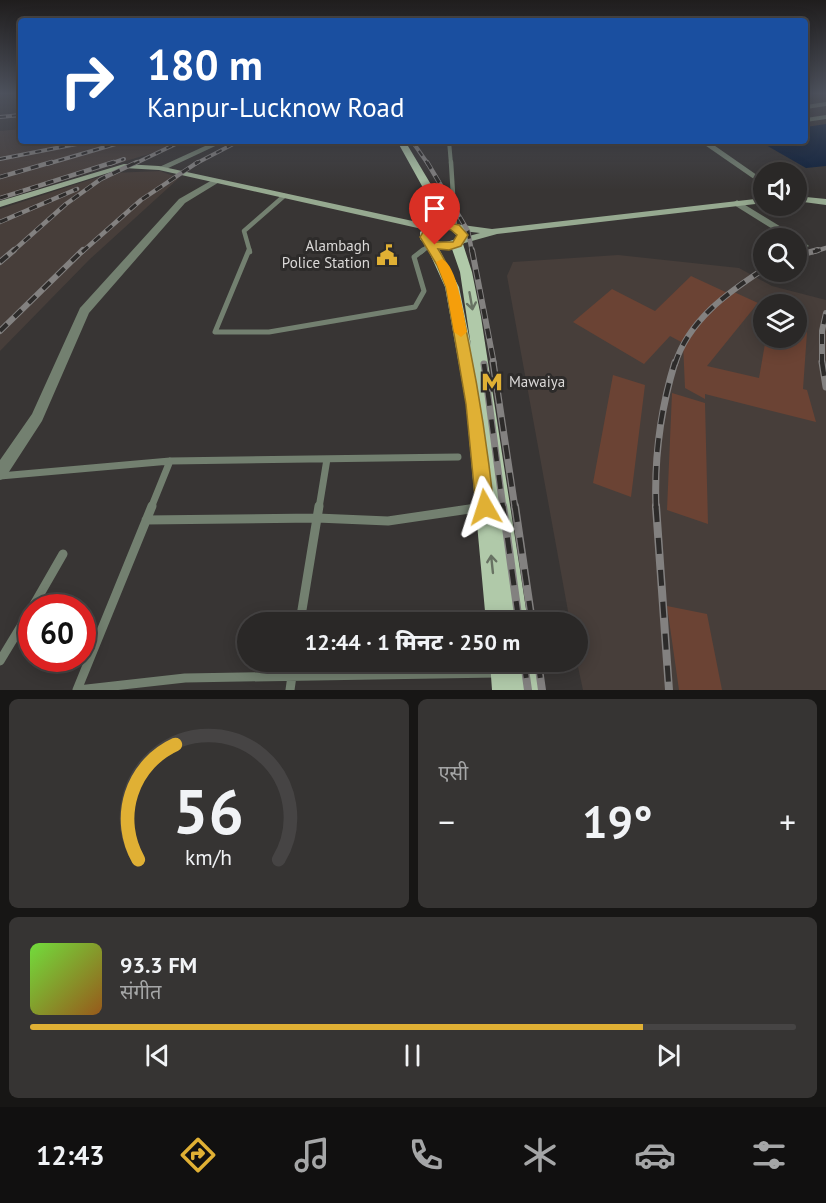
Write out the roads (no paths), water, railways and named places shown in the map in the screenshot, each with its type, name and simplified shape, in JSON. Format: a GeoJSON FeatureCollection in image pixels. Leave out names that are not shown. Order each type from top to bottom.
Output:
{"type":"FeatureCollection","features":[{"type":"Feature","properties":{"kind":"main road"},"geometry":{"type":"LineString","coordinates":[[395,144],[446,272],[456,309],[474,404],[497,612]]}},
{"type":"Feature","properties":{"kind":"main road"},"geometry":{"type":"LineString","coordinates":[[403,144],[455,234],[466,272],[517,612]]}},
{"type":"Feature","properties":{"kind":"main road"},"geometry":{"type":"LineString","coordinates":[[430,233],[444,246],[455,234]]}},
{"type":"Feature","properties":{"kind":"main road"},"geometry":{"type":"LineString","coordinates":[[430,233],[455,234]]}},
{"type":"Feature","properties":{"kind":"main road"},"geometry":{"type":"LineString","coordinates":[[509,672],[527,690]]}},
{"type":"Feature","properties":{"kind":"street"},"geometry":{"type":"LineString","coordinates":[[162,168],[215,144]]}},
{"type":"Feature","properties":{"kind":"street"},"geometry":{"type":"LineString","coordinates":[[707,144],[753,176]]}},
{"type":"Feature","properties":{"kind":"street"},"geometry":{"type":"LineString","coordinates":[[0,204],[124,166],[162,168],[384,219],[430,233]]}},
{"type":"Feature","properties":{"kind":"street"},"geometry":{"type":"LineString","coordinates":[[0,474],[37,417],[84,311],[182,201],[217,181]]}},
{"type":"Feature","properties":{"kind":"street"},"geometry":{"type":"LineString","coordinates":[[807,199],[826,202]]}},
{"type":"Feature","properties":{"kind":"street"},"geometry":{"type":"LineString","coordinates":[[455,234],[753,201]]}},
{"type":"Feature","properties":{"kind":"street"},"geometry":{"type":"LineString","coordinates":[[737,203],[776,228]]}},
{"type":"Feature","properties":{"kind":"street"},"geometry":{"type":"LineString","coordinates":[[455,234],[496,231]]}},
{"type":"Feature","properties":{"kind":"lane"},"geometry":{"type":"LineString","coordinates":[[449,144],[456,214],[455,234]]}},
{"type":"Feature","properties":{"kind":"lane"},"geometry":{"type":"LineString","coordinates":[[284,196],[244,231],[250,252],[215,332],[269,332],[346,321],[415,307],[424,291],[414,257],[430,233]]}},
{"type":"Feature","properties":{"kind":"lane"},"geometry":{"type":"LineString","coordinates":[[0,474],[170,461],[458,457]]}},
{"type":"Feature","properties":{"kind":"lane"},"geometry":{"type":"LineString","coordinates":[[302,612],[327,459]]}},
{"type":"Feature","properties":{"kind":"lane"},"geometry":{"type":"LineString","coordinates":[[170,461],[77,690],[185,678],[509,672]]}},
{"type":"Feature","properties":{"kind":"lane"},"geometry":{"type":"LineString","coordinates":[[146,520],[317,518],[388,521],[485,507]]}},
{"type":"Feature","properties":{"kind":"lane"},"geometry":{"type":"LineString","coordinates":[[40,594],[63,555]]}},
{"type":"Feature","properties":{"kind":"lane"},"geometry":{"type":"LineString","coordinates":[[0,661],[18,631]]}},
{"type":"Feature","properties":{"kind":"lane"},"geometry":{"type":"LineString","coordinates":[[290,690],[292,672]]}},
{"type":"Feature","properties":{"kind":"water"},"geometry":{"type":"Polygon","coordinates":[[[826,126],[826,166],[807,168],[807,162],[796,162],[764,144],[808,144],[808,127],[826,126]]]}},
{"type":"Feature","properties":{"kind":"railway"},"geometry":{"type":"LineString","coordinates":[[0,159],[77,144]]}},
{"type":"Feature","properties":{"kind":"railway"},"geometry":{"type":"LineString","coordinates":[[47,164],[116,144]]}},
{"type":"Feature","properties":{"kind":"railway"},"geometry":{"type":"LineString","coordinates":[[134,164],[176,144]]}},
{"type":"Feature","properties":{"kind":"railway"},"geometry":{"type":"LineString","coordinates":[[195,164],[233,144]]}},
{"type":"Feature","properties":{"kind":"railway"},"geometry":{"type":"LineString","coordinates":[[414,144],[428,164]]}},
{"type":"Feature","properties":{"kind":"railway"},"geometry":{"type":"LineString","coordinates":[[110,164],[124,159]]}},
{"type":"Feature","properties":{"kind":"railway"},"geometry":{"type":"LineString","coordinates":[[0,177],[52,162]]}},
{"type":"Feature","properties":{"kind":"railway"},"geometry":{"type":"LineString","coordinates":[[0,198],[114,162]]}},
{"type":"Feature","properties":{"kind":"railway"},"geometry":{"type":"LineString","coordinates":[[12,252],[66,204],[101,179],[137,162]]}},
{"type":"Feature","properties":{"kind":"railway"},"geometry":{"type":"LineString","coordinates":[[427,162],[468,231],[472,252]]}},
{"type":"Feature","properties":{"kind":"railway"},"geometry":{"type":"LineString","coordinates":[[82,252],[141,200],[195,164]]}},
{"type":"Feature","properties":{"kind":"railway"},"geometry":{"type":"LineString","coordinates":[[0,222],[77,189]]}},
{"type":"Feature","properties":{"kind":"railway"},"geometry":{"type":"LineString","coordinates":[[813,252],[826,248]]}},
{"type":"Feature","properties":{"kind":"railway"},"geometry":{"type":"LineString","coordinates":[[0,262],[14,250]]}},
{"type":"Feature","properties":{"kind":"railway"},"geometry":{"type":"LineString","coordinates":[[0,331],[83,250]]}},
{"type":"Feature","properties":{"kind":"railway"},"geometry":{"type":"LineString","coordinates":[[472,250],[494,364]]}},
{"type":"Feature","properties":{"kind":"railway"},"geometry":{"type":"LineString","coordinates":[[807,253],[818,250]]}},
{"type":"Feature","properties":{"kind":"railway"},"geometry":{"type":"LineString","coordinates":[[675,364],[681,348],[700,321],[723,298],[753,276]]}},
{"type":"Feature","properties":{"kind":"railway"},"geometry":{"type":"LineString","coordinates":[[822,362],[822,331],[826,313]]}},
{"type":"Feature","properties":{"kind":"railway"},"geometry":{"type":"LineString","coordinates":[[493,362],[515,508]]}},
{"type":"Feature","properties":{"kind":"railway"},"geometry":{"type":"LineString","coordinates":[[656,506],[659,434],[665,398],[675,362]]}},
{"type":"Feature","properties":{"kind":"railway"},"geometry":{"type":"LineString","coordinates":[[822,362],[826,387]]}},
{"type":"Feature","properties":{"kind":"railway"},"geometry":{"type":"LineString","coordinates":[[484,364],[503,508]]}},
{"type":"Feature","properties":{"kind":"railway"},"geometry":{"type":"LineString","coordinates":[[503,506],[518,612]]}},
{"type":"Feature","properties":{"kind":"railway"},"geometry":{"type":"LineString","coordinates":[[515,506],[531,612]]}},
{"type":"Feature","properties":{"kind":"railway"},"geometry":{"type":"LineString","coordinates":[[656,506],[669,690]]}},
{"type":"Feature","properties":{"kind":"railway"},"geometry":{"type":"LineString","coordinates":[[525,672],[528,690]]}},
{"type":"Feature","properties":{"kind":"railway"},"geometry":{"type":"LineString","coordinates":[[539,672],[542,690]]}},
{"type":"Feature","properties":{"kind":"place","name":"Alambagh Police Station"},"geometry":{"type":"Point","coordinates":[387,255]}},
{"type":"Feature","properties":{"kind":"place","name":"Mawaiya"},"geometry":{"type":"Point","coordinates":[492,382]}}]}
